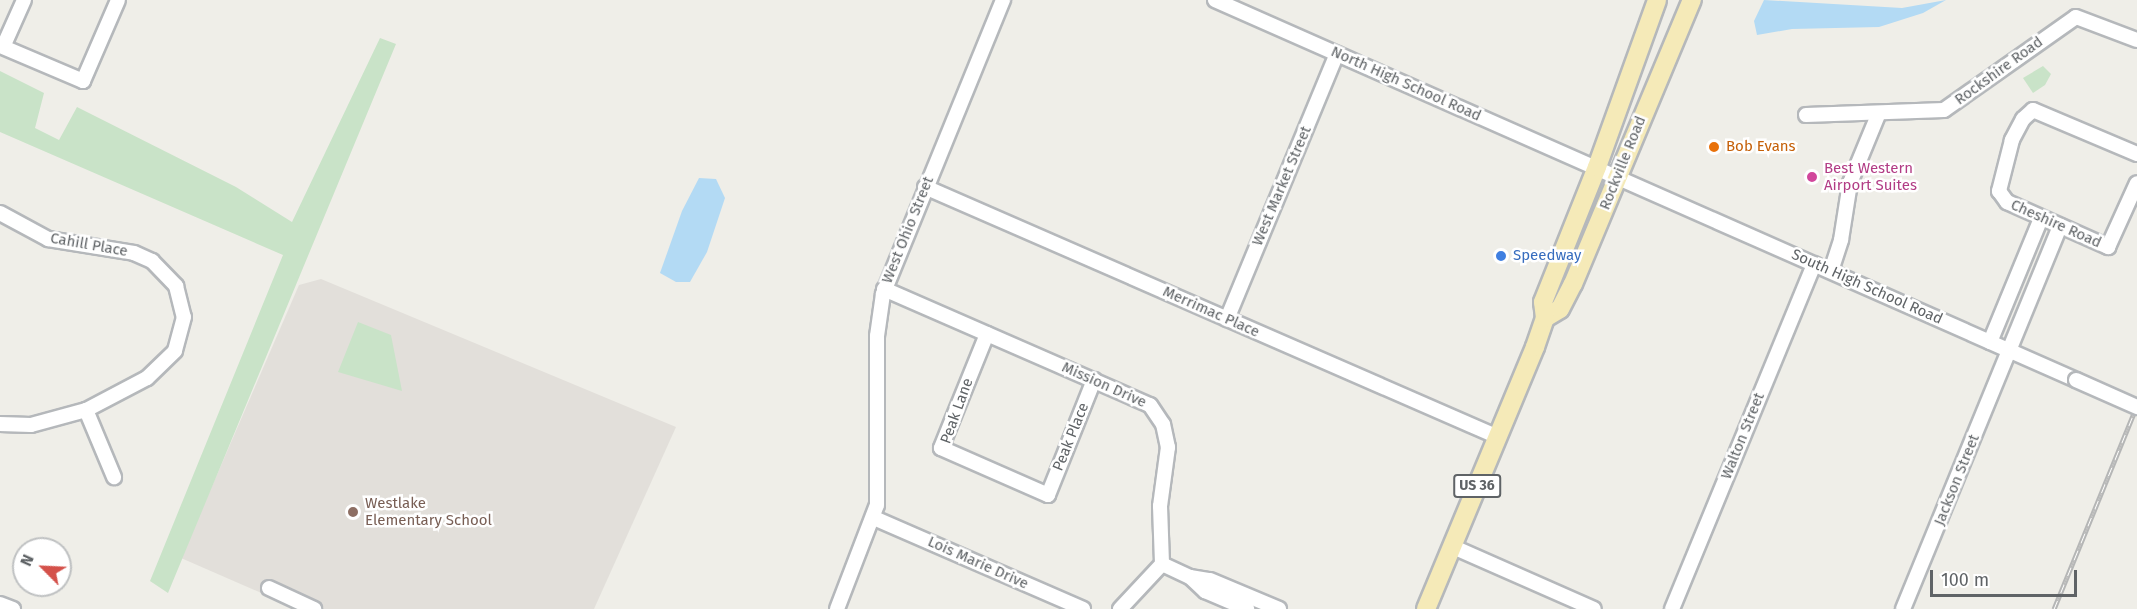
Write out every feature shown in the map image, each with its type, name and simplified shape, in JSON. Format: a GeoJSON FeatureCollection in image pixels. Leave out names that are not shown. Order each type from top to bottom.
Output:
{"type":"FeatureCollection","features":[{"type":"Feature","properties":{"kind":"main road","name":"Rockville Road"},"geometry":{"type":"LineString","coordinates":[[1426,609],[1545,318],[1543,302],[1597,168],[1657,0]]}},
{"type":"Feature","properties":{"kind":"main road","name":"Rockville Road"},"geometry":{"type":"LineString","coordinates":[[1545,318],[1560,309],[1692,0]]}},
{"type":"Feature","properties":{"kind":"street"},"geometry":{"type":"LineString","coordinates":[[24,0],[3,47],[83,81],[118,0]]}},
{"type":"Feature","properties":{"kind":"street","name":"West Ohio Street"},"geometry":{"type":"LineString","coordinates":[[837,609],[874,518],[880,477],[877,336],[884,289],[1003,0]]}},
{"type":"Feature","properties":{"kind":"street","name":"North High School Road"},"geometry":{"type":"LineString","coordinates":[[1215,0],[1597,168]]}},
{"type":"Feature","properties":{"kind":"street","name":"Rockshire Road"},"geometry":{"type":"LineString","coordinates":[[1806,115],[1878,115],[1949,108],[2071,18],[2079,16],[2137,40]]}},
{"type":"Feature","properties":{"kind":"street","name":"West Market Street"},"geometry":{"type":"LineString","coordinates":[[1227,319],[1337,54]]}},
{"type":"Feature","properties":{"kind":"street","name":"Cheshire Road"},"geometry":{"type":"LineString","coordinates":[[2137,154],[2036,110],[2029,111],[2007,153],[1999,190],[2006,202],[2108,247],[2137,183]]}},
{"type":"Feature","properties":{"kind":"street"},"geometry":{"type":"LineString","coordinates":[[1831,271],[1841,240],[1850,183],[1878,115]]}},
{"type":"Feature","properties":{"kind":"street","name":"South High School Road"},"geometry":{"type":"LineString","coordinates":[[1597,168],[2137,407]]}},
{"type":"Feature","properties":{"kind":"street","name":"Merrimac Place"},"geometry":{"type":"LineString","coordinates":[[925,187],[1498,437]]}},
{"type":"Feature","properties":{"kind":"street","name":"Cahill Place"},"geometry":{"type":"LineString","coordinates":[[0,213],[48,239],[142,256],[165,272],[179,292],[183,327],[170,359],[147,378],[86,410],[31,425],[0,424]]}},
{"type":"Feature","properties":{"kind":"street"},"geometry":{"type":"LineString","coordinates":[[1990,342],[2041,218]]}},
{"type":"Feature","properties":{"kind":"street","name":"Jackson Street"},"geometry":{"type":"LineString","coordinates":[[1903,609],[2060,226]]}},
{"type":"Feature","properties":{"kind":"street","name":"Walton Street"},"geometry":{"type":"LineString","coordinates":[[1671,609],[1814,264]]}},
{"type":"Feature","properties":{"kind":"street","name":"Mission Drive"},"geometry":{"type":"LineString","coordinates":[[884,289],[1150,405],[1165,428],[1168,447],[1160,506],[1162,564]]}},
{"type":"Feature","properties":{"kind":"street","name":"Peak Lane"},"geometry":{"type":"LineString","coordinates":[[987,334],[941,448],[1048,495]]}},
{"type":"Feature","properties":{"kind":"street","name":"Peak Place"},"geometry":{"type":"LineString","coordinates":[[1048,495],[1094,380]]}},
{"type":"Feature","properties":{"kind":"street"},"geometry":{"type":"LineString","coordinates":[[86,410],[114,477]]}},
{"type":"Feature","properties":{"kind":"street","name":"Lois Marie Drive"},"geometry":{"type":"LineString","coordinates":[[874,518],[1083,609]]}},
{"type":"Feature","properties":{"kind":"street"},"geometry":{"type":"LineString","coordinates":[[1451,546],[1594,609]]}},
{"type":"Feature","properties":{"kind":"street"},"geometry":{"type":"LineString","coordinates":[[1120,609],[1162,564],[1190,577],[1210,580],[1279,609]]}},
{"type":"Feature","properties":{"kind":"street"},"geometry":{"type":"LineString","coordinates":[[1190,577],[1205,591],[1247,609]]}},
{"type":"Feature","properties":{"kind":"street"},"geometry":{"type":"LineString","coordinates":[[269,588],[314,609]]}},
{"type":"Feature","properties":{"kind":"street"},"geometry":{"type":"LineString","coordinates":[[0,604],[13,609]]}},
{"type":"Feature","properties":{"kind":"shaded area"},"geometry":{"type":"Polygon","coordinates":[[[321,279],[676,427],[594,609],[298,609],[181,558],[299,285],[321,279]]]}},
{"type":"Feature","properties":{"kind":"green space"},"geometry":{"type":"Polygon","coordinates":[[[380,38],[396,44],[168,593],[150,581],[283,255],[0,132],[0,71],[44,93],[35,128],[59,140],[77,107],[236,187],[292,222],[380,38]]]}},
{"type":"Feature","properties":{"kind":"green space"},"geometry":{"type":"Polygon","coordinates":[[[2043,66],[2051,74],[2045,85],[2033,93],[2023,78],[2043,66]]]}},
{"type":"Feature","properties":{"kind":"green space"},"geometry":{"type":"Polygon","coordinates":[[[358,322],[391,335],[402,391],[338,372],[358,322]]]}},
{"type":"Feature","properties":{"kind":"water"},"geometry":{"type":"Polygon","coordinates":[[[1764,0],[1902,8],[1946,0],[1923,13],[1879,27],[1792,29],[1757,35],[1754,21],[1764,0]]]}},
{"type":"Feature","properties":{"kind":"water"},"geometry":{"type":"Polygon","coordinates":[[[699,178],[716,179],[725,198],[707,252],[690,282],[676,282],[660,273],[682,211],[699,178]]]}},
{"type":"Feature","properties":{"kind":"railway"},"geometry":{"type":"LineString","coordinates":[[2054,609],[2137,406]]}},
{"type":"Feature","properties":{"kind":"place","name":"Bob Evans"},"geometry":{"type":"Point","coordinates":[1714,147]}},
{"type":"Feature","properties":{"kind":"place","name":"Best Western Airport Suites"},"geometry":{"type":"Point","coordinates":[1812,177]}},
{"type":"Feature","properties":{"kind":"place","name":"Speedway"},"geometry":{"type":"Point","coordinates":[1501,256]}},
{"type":"Feature","properties":{"kind":"place","name":"Westlake Elementary School"},"geometry":{"type":"Point","coordinates":[353,512]}}]}
